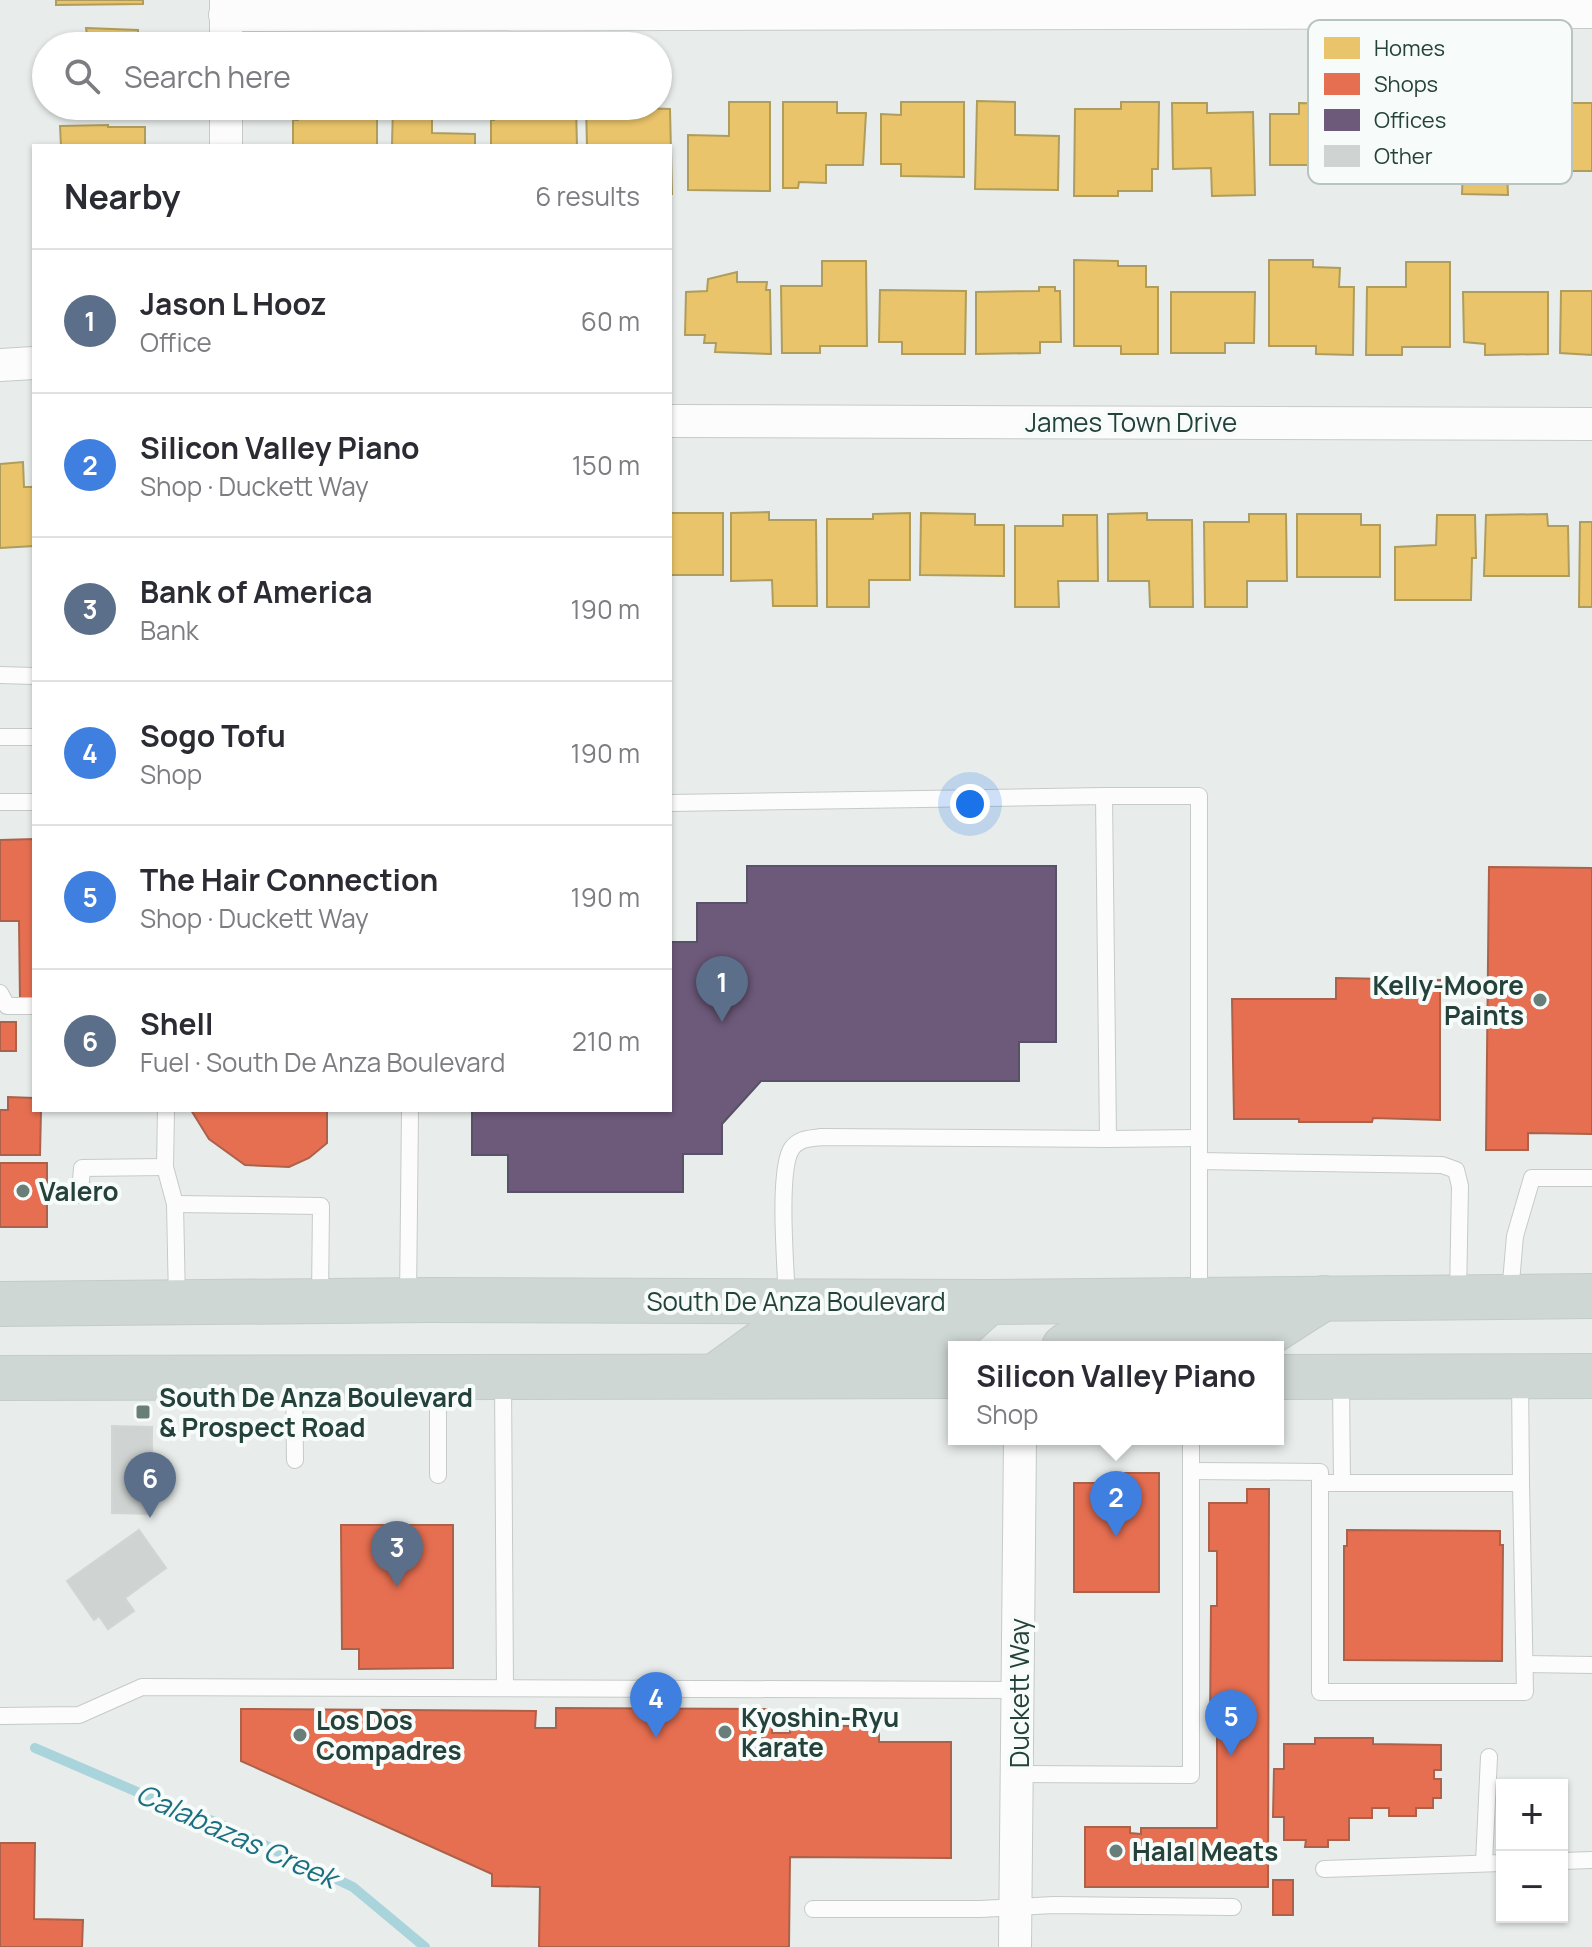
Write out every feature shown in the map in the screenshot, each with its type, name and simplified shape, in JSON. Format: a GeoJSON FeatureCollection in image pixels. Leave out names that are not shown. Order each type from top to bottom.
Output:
{"type":"FeatureCollection","features":[{"type":"Feature","properties":{"kind":"main road","name":"South De Anza Boulevard"},"geometry":{"type":"LineString","coordinates":[[0,1304],[408,1300],[989,1302],[1592,1296]]}},
{"type":"Feature","properties":{"kind":"main road"},"geometry":{"type":"LineString","coordinates":[[1152,1341],[1263,1337],[1324,1298]]}},
{"type":"Feature","properties":{"kind":"main road"},"geometry":{"type":"LineString","coordinates":[[715,1376],[769,1337],[950,1337],[989,1302]]}},
{"type":"Feature","properties":{"kind":"main road"},"geometry":{"type":"LineString","coordinates":[[9,1385],[294,1378],[948,1376]]}},
{"type":"Feature","properties":{"kind":"main road"},"geometry":{"type":"LineString","coordinates":[[1284,1377],[1592,1376]]}},
{"type":"Feature","properties":{"kind":"street"},"geometry":{"type":"LineString","coordinates":[[226,20],[1592,12]]}},
{"type":"Feature","properties":{"kind":"street"},"geometry":{"type":"LineString","coordinates":[[226,120],[226,144]]}},
{"type":"Feature","properties":{"kind":"street"},"geometry":{"type":"LineString","coordinates":[[0,365],[32,363]]}},
{"type":"Feature","properties":{"kind":"street","name":"James Town Drive"},"geometry":{"type":"LineString","coordinates":[[672,421],[1592,424]]}},
{"type":"Feature","properties":{"kind":"street","name":"Duckett Way"},"geometry":{"type":"LineString","coordinates":[[1015,1947],[1018,1908],[1020,1445]]}},
{"type":"Feature","properties":{"kind":"lane"},"geometry":{"type":"LineString","coordinates":[[0,675],[32,676]]}},
{"type":"Feature","properties":{"kind":"lane"},"geometry":{"type":"LineString","coordinates":[[0,737],[32,737]]}},
{"type":"Feature","properties":{"kind":"lane"},"geometry":{"type":"LineString","coordinates":[[1104,796],[1108,1139]]}},
{"type":"Feature","properties":{"kind":"lane"},"geometry":{"type":"LineString","coordinates":[[672,803],[1199,796],[1199,1299]]}},
{"type":"Feature","properties":{"kind":"lane"},"geometry":{"type":"LineString","coordinates":[[0,802],[32,802]]}},
{"type":"Feature","properties":{"kind":"lane"},"geometry":{"type":"LineString","coordinates":[[0,993],[7,1006],[32,1006]]}},
{"type":"Feature","properties":{"kind":"lane"},"geometry":{"type":"LineString","coordinates":[[166,1112],[165,1167],[175,1204],[177,1302]]}},
{"type":"Feature","properties":{"kind":"lane"},"geometry":{"type":"LineString","coordinates":[[408,1300],[410,1112]]}},
{"type":"Feature","properties":{"kind":"lane"},"geometry":{"type":"LineString","coordinates":[[787,1301],[784,1172],[791,1149],[802,1139],[1199,1138]]}},
{"type":"Feature","properties":{"kind":"lane"},"geometry":{"type":"LineString","coordinates":[[1199,1161],[1442,1165],[1456,1170],[1460,1186],[1458,1298]]}},
{"type":"Feature","properties":{"kind":"lane"},"geometry":{"type":"LineString","coordinates":[[80,1195],[82,1168],[165,1167]]}},
{"type":"Feature","properties":{"kind":"lane"},"geometry":{"type":"LineString","coordinates":[[1510,1297],[1515,1236],[1532,1178],[1592,1178]]}},
{"type":"Feature","properties":{"kind":"lane"},"geometry":{"type":"LineString","coordinates":[[175,1204],[321,1206],[320,1301]]}},
{"type":"Feature","properties":{"kind":"lane"},"geometry":{"type":"LineString","coordinates":[[438,1377],[438,1475]]}},
{"type":"Feature","properties":{"kind":"lane"},"geometry":{"type":"LineString","coordinates":[[503,1377],[505,1688]]}},
{"type":"Feature","properties":{"kind":"lane"},"geometry":{"type":"LineString","coordinates":[[1341,1377],[1342,1483]]}},
{"type":"Feature","properties":{"kind":"lane"},"geometry":{"type":"LineString","coordinates":[[1192,1471],[1320,1472],[1320,1692],[1525,1692],[1520,1377]]}},
{"type":"Feature","properties":{"kind":"lane"},"geometry":{"type":"LineString","coordinates":[[294,1378],[295,1460]]}},
{"type":"Feature","properties":{"kind":"lane"},"geometry":{"type":"LineString","coordinates":[[1019,1774],[1191,1775],[1191,1445]]}},
{"type":"Feature","properties":{"kind":"lane"},"geometry":{"type":"LineString","coordinates":[[1320,1483],[1521,1483]]}},
{"type":"Feature","properties":{"kind":"lane"},"geometry":{"type":"LineString","coordinates":[[1525,1664],[1592,1665]]}},
{"type":"Feature","properties":{"kind":"lane"},"geometry":{"type":"LineString","coordinates":[[0,1716],[79,1715],[142,1687],[1019,1690]]}},
{"type":"Feature","properties":{"kind":"lane"},"geometry":{"type":"LineString","coordinates":[[1484,1863],[1489,1757]]}},
{"type":"Feature","properties":{"kind":"lane"},"geometry":{"type":"LineString","coordinates":[[1568,1861],[1592,1860]]}},
{"type":"Feature","properties":{"kind":"lane"},"geometry":{"type":"LineString","coordinates":[[1324,1869],[1496,1863]]}},
{"type":"Feature","properties":{"kind":"lane"},"geometry":{"type":"LineString","coordinates":[[813,1909],[1018,1908],[1054,1905],[1233,1907]]}},
{"type":"Feature","properties":{"kind":"building: Homes"},"geometry":{"type":"Polygon","coordinates":[[[56,0],[143,0],[143,4],[56,5],[56,0]]]}},
{"type":"Feature","properties":{"kind":"building: Homes"},"geometry":{"type":"Polygon","coordinates":[[[86,28],[138,30],[138,32],[87,32],[86,28]]]}},
{"type":"Feature","properties":{"kind":"building: Homes"},"geometry":{"type":"Polygon","coordinates":[[[977,101],[1015,102],[1015,135],[1059,136],[1058,190],[975,189],[977,101]]]}},
{"type":"Feature","properties":{"kind":"building: Homes"},"geometry":{"type":"Polygon","coordinates":[[[729,102],[770,102],[770,191],[688,190],[688,135],[729,136],[729,102]]]}},
{"type":"Feature","properties":{"kind":"building: Homes"},"geometry":{"type":"Polygon","coordinates":[[[783,102],[837,102],[837,113],[866,113],[863,165],[826,165],[826,183],[799,182],[798,188],[783,188],[783,102]]]}},
{"type":"Feature","properties":{"kind":"building: Homes"},"geometry":{"type":"Polygon","coordinates":[[[901,102],[964,102],[964,177],[901,176],[901,164],[881,164],[881,114],[901,115],[901,102]]]}},
{"type":"Feature","properties":{"kind":"building: Homes"},"geometry":{"type":"Polygon","coordinates":[[[1121,102],[1159,102],[1158,169],[1152,169],[1152,191],[1118,191],[1118,196],[1074,196],[1075,109],[1121,109],[1121,102]]]}},
{"type":"Feature","properties":{"kind":"building: Homes"},"geometry":{"type":"Polygon","coordinates":[[[1172,103],[1207,103],[1207,113],[1253,112],[1255,195],[1212,196],[1211,168],[1173,169],[1172,103]]]}},
{"type":"Feature","properties":{"kind":"building: Homes"},"geometry":{"type":"Polygon","coordinates":[[[1299,103],[1308,103],[1308,165],[1270,165],[1270,114],[1299,114],[1299,103]]]}},
{"type":"Feature","properties":{"kind":"building: Homes"},"geometry":{"type":"Polygon","coordinates":[[[1572,103],[1592,103],[1592,171],[1572,171],[1572,103]]]}},
{"type":"Feature","properties":{"kind":"building: Homes"},"geometry":{"type":"Polygon","coordinates":[[[293,120],[377,120],[377,144],[293,144],[293,120]]]}},
{"type":"Feature","properties":{"kind":"building: Homes"},"geometry":{"type":"Polygon","coordinates":[[[393,120],[432,120],[432,133],[475,134],[475,144],[392,144],[393,120]]]}},
{"type":"Feature","properties":{"kind":"building: Homes"},"geometry":{"type":"Polygon","coordinates":[[[491,120],[576,120],[577,144],[491,144],[491,120]]]}},
{"type":"Feature","properties":{"kind":"building: Homes"},"geometry":{"type":"Polygon","coordinates":[[[586,120],[670,120],[671,144],[587,144],[586,120]]]}},
{"type":"Feature","properties":{"kind":"building: Homes"},"geometry":{"type":"Polygon","coordinates":[[[60,126],[145,127],[145,144],[61,144],[60,126]]]}},
{"type":"Feature","properties":{"kind":"building: Homes"},"geometry":{"type":"Polygon","coordinates":[[[1462,184],[1508,184],[1508,195],[1462,194],[1462,184]]]}},
{"type":"Feature","properties":{"kind":"building: Homes"},"geometry":{"type":"Polygon","coordinates":[[[1074,260],[1118,261],[1118,266],[1146,266],[1146,287],[1158,287],[1158,354],[1121,354],[1121,346],[1074,346],[1074,260]]]}},
{"type":"Feature","properties":{"kind":"building: Homes"},"geometry":{"type":"Polygon","coordinates":[[[1269,260],[1313,260],[1313,267],[1340,268],[1339,287],[1354,287],[1353,355],[1316,354],[1316,346],[1269,346],[1269,260]]]}},
{"type":"Feature","properties":{"kind":"building: Homes"},"geometry":{"type":"Polygon","coordinates":[[[822,261],[866,261],[867,346],[820,346],[820,353],[782,353],[781,286],[822,286],[822,261]]]}},
{"type":"Feature","properties":{"kind":"building: Homes"},"geometry":{"type":"Polygon","coordinates":[[[1406,262],[1450,262],[1450,347],[1402,347],[1402,355],[1366,355],[1367,287],[1406,287],[1406,262]]]}},
{"type":"Feature","properties":{"kind":"building: Homes"},"geometry":{"type":"Polygon","coordinates":[[[737,272],[737,282],[767,282],[766,290],[770,290],[771,354],[715,352],[716,343],[704,343],[705,335],[685,335],[686,292],[707,291],[708,279],[737,272]]]}},
{"type":"Feature","properties":{"kind":"building: Homes"},"geometry":{"type":"Polygon","coordinates":[[[1039,287],[1055,287],[1055,291],[1060,291],[1061,342],[1040,342],[1040,353],[976,354],[976,292],[1039,291],[1039,287]]]}},
{"type":"Feature","properties":{"kind":"building: Homes"},"geometry":{"type":"Polygon","coordinates":[[[880,290],[966,291],[965,354],[902,354],[902,342],[879,342],[880,290]]]}},
{"type":"Feature","properties":{"kind":"building: Homes"},"geometry":{"type":"Polygon","coordinates":[[[1561,291],[1592,291],[1592,355],[1560,353],[1561,291]]]}},
{"type":"Feature","properties":{"kind":"building: Homes"},"geometry":{"type":"Polygon","coordinates":[[[1171,292],[1255,292],[1254,343],[1225,343],[1225,353],[1171,353],[1171,292]]]}},
{"type":"Feature","properties":{"kind":"building: Homes"},"geometry":{"type":"Polygon","coordinates":[[[1463,292],[1548,292],[1548,354],[1485,355],[1485,344],[1464,342],[1463,292]]]}},
{"type":"Feature","properties":{"kind":"building: Homes"},"geometry":{"type":"Polygon","coordinates":[[[23,462],[24,487],[32,487],[32,546],[0,548],[0,464],[23,462]]]}},
{"type":"Feature","properties":{"kind":"building: Homes"},"geometry":{"type":"Polygon","coordinates":[[[769,512],[769,520],[816,520],[817,606],[773,606],[772,580],[731,581],[731,513],[769,512]]]}},
{"type":"Feature","properties":{"kind":"building: Homes"},"geometry":{"type":"Polygon","coordinates":[[[672,513],[723,513],[723,575],[672,575],[672,513]]]}},
{"type":"Feature","properties":{"kind":"building: Homes"},"geometry":{"type":"Polygon","coordinates":[[[910,513],[910,580],[869,580],[869,607],[827,607],[827,519],[873,519],[873,514],[910,513]]]}},
{"type":"Feature","properties":{"kind":"building: Homes"},"geometry":{"type":"Polygon","coordinates":[[[921,513],[975,514],[975,525],[1004,525],[1004,576],[920,575],[921,513]]]}},
{"type":"Feature","properties":{"kind":"building: Homes"},"geometry":{"type":"Polygon","coordinates":[[[1147,513],[1147,520],[1192,520],[1193,607],[1150,607],[1149,581],[1108,581],[1108,514],[1147,513]]]}},
{"type":"Feature","properties":{"kind":"building: Homes"},"geometry":{"type":"Polygon","coordinates":[[[1249,514],[1286,514],[1287,581],[1247,581],[1247,607],[1205,607],[1204,522],[1249,522],[1249,514]]]}},
{"type":"Feature","properties":{"kind":"building: Homes"},"geometry":{"type":"Polygon","coordinates":[[[1297,514],[1361,514],[1361,525],[1380,525],[1380,577],[1297,577],[1297,514]]]}},
{"type":"Feature","properties":{"kind":"building: Homes"},"geometry":{"type":"Polygon","coordinates":[[[1547,514],[1548,526],[1568,526],[1569,576],[1484,576],[1486,515],[1547,514]]]}},
{"type":"Feature","properties":{"kind":"building: Homes"},"geometry":{"type":"Polygon","coordinates":[[[1063,515],[1097,515],[1098,581],[1058,581],[1059,607],[1015,607],[1015,526],[1063,526],[1063,515]]]}},
{"type":"Feature","properties":{"kind":"building: Homes"},"geometry":{"type":"Polygon","coordinates":[[[1437,515],[1475,515],[1476,558],[1472,558],[1471,600],[1395,600],[1395,547],[1436,545],[1437,515]]]}},
{"type":"Feature","properties":{"kind":"building: Homes"},"geometry":{"type":"Polygon","coordinates":[[[1580,522],[1592,522],[1592,607],[1579,607],[1580,522]]]}},
{"type":"Feature","properties":{"kind":"building: Shops"},"geometry":{"type":"Polygon","coordinates":[[[32,839],[32,1001],[20,1001],[19,921],[0,921],[0,840],[32,839]]]}},
{"type":"Feature","properties":{"kind":"building: Shops","name":"Kelly-Moore Paints"},"geometry":{"type":"Polygon","coordinates":[[[1489,867],[1592,868],[1592,1134],[1528,1133],[1528,1150],[1486,1150],[1489,867]]]}},
{"type":"Feature","properties":{"kind":"building: Shops"},"geometry":{"type":"Polygon","coordinates":[[[1336,978],[1440,980],[1440,1120],[1373,1118],[1372,1122],[1299,1122],[1299,1119],[1234,1119],[1232,999],[1336,999],[1336,978]]]}},
{"type":"Feature","properties":{"kind":"building: Shops"},"geometry":{"type":"Polygon","coordinates":[[[0,1022],[16,1022],[16,1051],[0,1051],[0,1022]]]}},
{"type":"Feature","properties":{"kind":"building: Shops"},"geometry":{"type":"Polygon","coordinates":[[[8,1097],[32,1098],[32,1112],[41,1112],[40,1155],[0,1155],[0,1110],[8,1110],[8,1097]]]}},
{"type":"Feature","properties":{"kind":"building: Shops"},"geometry":{"type":"Polygon","coordinates":[[[192,1112],[327,1112],[327,1143],[309,1158],[289,1167],[245,1165],[209,1139],[192,1112]]]}},
{"type":"Feature","properties":{"kind":"building: Shops"},"geometry":{"type":"Polygon","coordinates":[[[0,1163],[47,1163],[47,1227],[0,1227],[0,1163]]]}},
{"type":"Feature","properties":{"kind":"building: Shops"},"geometry":{"type":"Polygon","coordinates":[[[1125,1473],[1159,1473],[1159,1592],[1074,1592],[1074,1483],[1125,1483],[1125,1473]]]}},
{"type":"Feature","properties":{"kind":"building: Shops"},"geometry":{"type":"Polygon","coordinates":[[[1247,1489],[1269,1489],[1268,1887],[1085,1887],[1085,1827],[1130,1827],[1130,1833],[1141,1834],[1141,1828],[1217,1828],[1217,1729],[1210,1729],[1211,1606],[1217,1606],[1217,1551],[1209,1551],[1209,1503],[1247,1503],[1247,1489]]]}},
{"type":"Feature","properties":{"kind":"building: Shops"},"geometry":{"type":"Polygon","coordinates":[[[341,1525],[453,1525],[453,1668],[359,1669],[359,1649],[342,1649],[341,1525]]]}},
{"type":"Feature","properties":{"kind":"building: Shops"},"geometry":{"type":"Polygon","coordinates":[[[1347,1530],[1500,1531],[1500,1545],[1503,1545],[1502,1661],[1344,1660],[1344,1546],[1347,1546],[1347,1530]]]}},
{"type":"Feature","properties":{"kind":"building: Shops"},"geometry":{"type":"Polygon","coordinates":[[[556,1708],[772,1709],[772,1733],[790,1733],[790,1726],[879,1726],[879,1742],[951,1742],[951,1858],[790,1857],[789,1947],[539,1947],[540,1887],[492,1886],[492,1874],[241,1761],[241,1709],[536,1711],[535,1728],[556,1728],[556,1708]]]}},
{"type":"Feature","properties":{"kind":"building: Shops"},"geometry":{"type":"Polygon","coordinates":[[[1315,1738],[1373,1738],[1373,1744],[1441,1745],[1441,1770],[1434,1770],[1434,1779],[1441,1779],[1441,1798],[1433,1798],[1433,1808],[1416,1808],[1416,1816],[1389,1816],[1389,1808],[1372,1808],[1372,1818],[1349,1818],[1349,1840],[1328,1840],[1328,1847],[1305,1847],[1306,1840],[1284,1840],[1284,1817],[1273,1817],[1274,1769],[1284,1769],[1284,1744],[1315,1744],[1315,1738]]]}},
{"type":"Feature","properties":{"kind":"building: Shops"},"geometry":{"type":"Polygon","coordinates":[[[0,1843],[35,1843],[34,1919],[83,1920],[82,1947],[0,1947],[0,1843]]]}},
{"type":"Feature","properties":{"kind":"building: Shops"},"geometry":{"type":"Polygon","coordinates":[[[1273,1880],[1293,1880],[1293,1915],[1273,1915],[1273,1880]]]}},
{"type":"Feature","properties":{"kind":"building: Offices"},"geometry":{"type":"Polygon","coordinates":[[[747,866],[1056,866],[1056,1042],[1019,1042],[1019,1081],[761,1081],[722,1124],[722,1154],[683,1154],[683,1192],[508,1192],[508,1155],[472,1155],[472,1112],[672,1112],[672,942],[697,942],[697,903],[747,903],[747,866]]]}},
{"type":"Feature","properties":{"kind":"building: Other"},"geometry":{"type":"Polygon","coordinates":[[[112,1426],[152,1427],[152,1514],[112,1513],[112,1426]]]}},
{"type":"Feature","properties":{"kind":"building: Other"},"geometry":{"type":"Polygon","coordinates":[[[139,1530],[166,1568],[125,1598],[134,1611],[108,1629],[99,1616],[94,1620],[67,1581],[139,1530]]]}},
{"type":"Feature","properties":{"kind":"waterway","name":"Calabazas Creek"},"geometry":{"type":"LineString","coordinates":[[35,1748],[220,1824],[353,1887],[425,1947]]}},
{"type":"Feature","properties":{"kind":"place","name":"Kelly-Moore Paints"},"geometry":{"type":"Point","coordinates":[1540,1000]}},
{"type":"Feature","properties":{"kind":"place","name":"Jason L Hooz"},"geometry":{"type":"Point","coordinates":[722,1022]}},
{"type":"Feature","properties":{"kind":"place","name":"Valero"},"geometry":{"type":"Point","coordinates":[23,1191]}},
{"type":"Feature","properties":{"kind":"place","name":"South De Anza Boulevard & Prospect Road"},"geometry":{"type":"Point","coordinates":[143,1412]}},
{"type":"Feature","properties":{"kind":"place","name":"Shell"},"geometry":{"type":"Point","coordinates":[150,1518]}},
{"type":"Feature","properties":{"kind":"place","name":"Silicon Valley Piano"},"geometry":{"type":"Point","coordinates":[1116,1537]}},
{"type":"Feature","properties":{"kind":"place","name":"Bank of America"},"geometry":{"type":"Point","coordinates":[397,1587]}},
{"type":"Feature","properties":{"kind":"place","name":"Kyoshin-Ryu Karate"},"geometry":{"type":"Point","coordinates":[725,1732]}},
{"type":"Feature","properties":{"kind":"place","name":"Los Dos Compadres"},"geometry":{"type":"Point","coordinates":[300,1735]}},
{"type":"Feature","properties":{"kind":"place","name":"Sogo Tofu"},"geometry":{"type":"Point","coordinates":[656,1738]}},
{"type":"Feature","properties":{"kind":"place","name":"The Hair Connection"},"geometry":{"type":"Point","coordinates":[1231,1756]}},
{"type":"Feature","properties":{"kind":"place","name":"Halal Meats"},"geometry":{"type":"Point","coordinates":[1116,1851]}}]}
